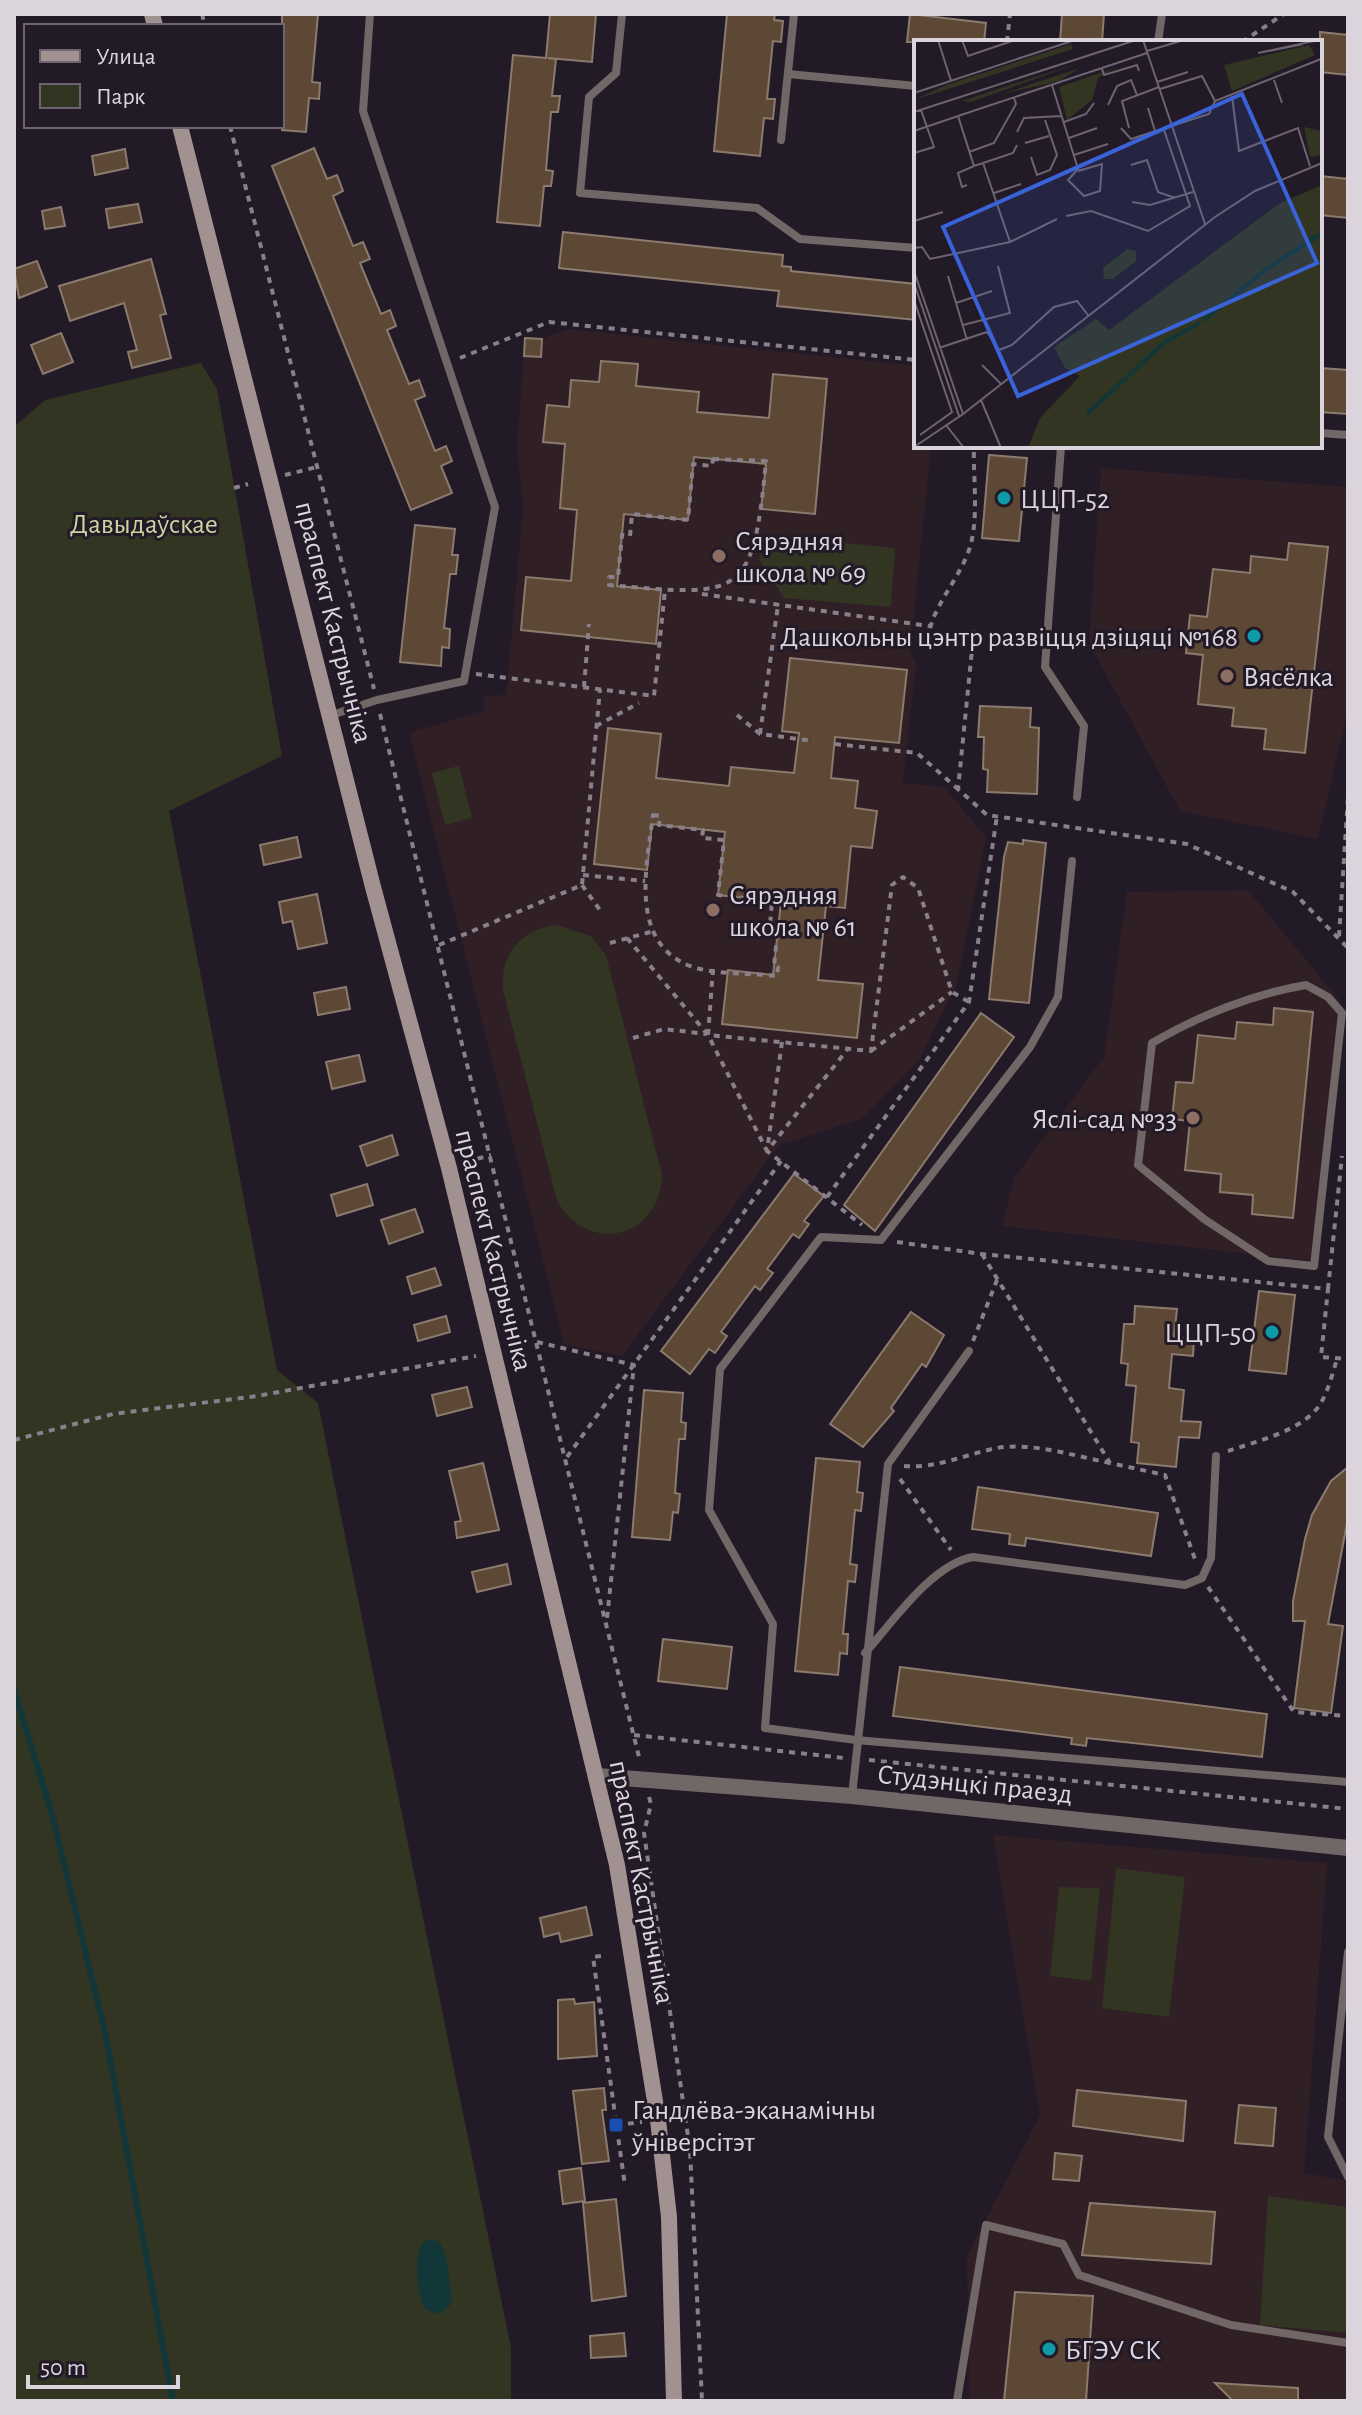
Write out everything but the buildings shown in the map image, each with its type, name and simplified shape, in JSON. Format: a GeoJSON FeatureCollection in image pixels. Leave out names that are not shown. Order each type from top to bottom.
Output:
{"type":"FeatureCollection","features":[{"type":"Feature","properties":{"kind":"main road","name":"праспект Кастрычніка"},"geometry":{"type":"LineString","coordinates":[[181,128],[332,715],[373,887],[449,1168],[617,1865],[658,2120],[669,2217],[674,2401]]}},
{"type":"Feature","properties":{"kind":"street","name":"Студэнцкі праезд"},"geometry":{"type":"LineString","coordinates":[[597,1776],[852,1796],[1348,1848]]}},
{"type":"Feature","properties":{"kind":"lane"},"geometry":{"type":"LineString","coordinates":[[332,715],[377,700],[464,681],[495,507],[363,111],[370,14]]}},
{"type":"Feature","properties":{"kind":"lane"},"geometry":{"type":"LineString","coordinates":[[622,14],[616,73],[589,97],[580,193],[757,208],[800,239],[914,248]]}},
{"type":"Feature","properties":{"kind":"lane"},"geometry":{"type":"LineString","coordinates":[[781,140],[794,14]]}},
{"type":"Feature","properties":{"kind":"lane"},"geometry":{"type":"LineString","coordinates":[[1158,40],[1162,14]]}},
{"type":"Feature","properties":{"kind":"lane"},"geometry":{"type":"LineString","coordinates":[[788,74],[914,86]]}},
{"type":"Feature","properties":{"kind":"lane"},"geometry":{"type":"LineString","coordinates":[[1322,433],[1348,435]]}},
{"type":"Feature","properties":{"kind":"lane"},"geometry":{"type":"LineString","coordinates":[[1061,448],[1045,667],[1084,726],[1077,797]]}},
{"type":"Feature","properties":{"kind":"lane"},"geometry":{"type":"LineString","coordinates":[[1072,861],[1058,997],[1030,1047],[881,1240],[821,1237],[720,1369],[709,1510],[773,1624],[765,1728],[856,1740],[1348,1782]]}},
{"type":"Feature","properties":{"kind":"lane"},"geometry":{"type":"LineString","coordinates":[[1306,985],[1328,997],[1342,1013],[1336,1083],[1314,1266],[1268,1261],[1204,1219],[1138,1165],[1152,1043],[1175,1029],[1271,991],[1306,985]]}},
{"type":"Feature","properties":{"kind":"lane"},"geometry":{"type":"LineString","coordinates":[[1336,1083],[1348,1088]]}},
{"type":"Feature","properties":{"kind":"lane"},"geometry":{"type":"LineString","coordinates":[[852,1796],[865,1653],[888,1464],[969,1351]]}},
{"type":"Feature","properties":{"kind":"lane"},"geometry":{"type":"LineString","coordinates":[[865,1653],[938,1573],[957,1559],[973,1557],[1185,1585],[1202,1578],[1211,1558],[1216,1456]]}},
{"type":"Feature","properties":{"kind":"lane"},"geometry":{"type":"LineString","coordinates":[[1348,1952],[1328,2137],[1348,2177]]}},
{"type":"Feature","properties":{"kind":"lane"},"geometry":{"type":"LineString","coordinates":[[957,2401],[986,2225],[1063,2244],[1079,2275],[1231,2325],[1348,2343]]}},
{"type":"Feature","properties":{"kind":"path"},"geometry":{"type":"LineString","coordinates":[[1007,40],[1010,14]]}},
{"type":"Feature","properties":{"kind":"path"},"geometry":{"type":"LineString","coordinates":[[1245,40],[1284,14]]}},
{"type":"Feature","properties":{"kind":"path"},"geometry":{"type":"LineString","coordinates":[[231,128],[498,1187]]}},
{"type":"Feature","properties":{"kind":"path"},"geometry":{"type":"LineString","coordinates":[[447,364],[549,322],[914,360]]}},
{"type":"Feature","properties":{"kind":"path"},"geometry":{"type":"LineString","coordinates":[[928,640],[929,626],[954,585],[972,540],[974,448]]}},
{"type":"Feature","properties":{"kind":"path"},"geometry":{"type":"LineString","coordinates":[[691,593],[717,588],[729,582],[751,557],[758,536],[766,461],[713,459],[712,466],[693,464],[688,520],[632,514],[630,536],[622,535],[618,577],[609,577],[609,585],[691,593],[929,626]]}},
{"type":"Feature","properties":{"kind":"path"},"geometry":{"type":"LineString","coordinates":[[285,475],[317,467]]}},
{"type":"Feature","properties":{"kind":"path"},"geometry":{"type":"LineString","coordinates":[[234,488],[248,484]]}},
{"type":"Feature","properties":{"kind":"path"},"geometry":{"type":"LineString","coordinates":[[466,672],[654,696],[665,590]]}},
{"type":"Feature","properties":{"kind":"path"},"geometry":{"type":"LineString","coordinates":[[760,734],[778,605]]}},
{"type":"Feature","properties":{"kind":"path"},"geometry":{"type":"LineString","coordinates":[[584,687],[589,624]]}},
{"type":"Feature","properties":{"kind":"path"},"geometry":{"type":"LineString","coordinates":[[958,789],[974,630]]}},
{"type":"Feature","properties":{"kind":"path"},"geometry":{"type":"LineString","coordinates":[[600,689],[582,885],[602,913]]}},
{"type":"Feature","properties":{"kind":"path"},"geometry":{"type":"LineString","coordinates":[[596,726],[639,703]]}},
{"type":"Feature","properties":{"kind":"path"},"geometry":{"type":"LineString","coordinates":[[737,715],[760,734],[814,741]]}},
{"type":"Feature","properties":{"kind":"path"},"geometry":{"type":"LineString","coordinates":[[835,744],[917,753],[987,815],[1187,844],[1293,892],[1348,948]]}},
{"type":"Feature","properties":{"kind":"path"},"geometry":{"type":"LineString","coordinates":[[1339,936],[1348,797]]}},
{"type":"Feature","properties":{"kind":"path"},"geometry":{"type":"LineString","coordinates":[[653,815],[660,816],[659,825],[703,830],[702,838],[724,840],[718,895],[772,901],[770,926],[778,927],[774,966],[778,967],[777,976],[691,966],[678,959],[654,931],[645,902],[653,815]]}},
{"type":"Feature","properties":{"kind":"path"},"geometry":{"type":"LineString","coordinates":[[827,1197],[969,1002],[997,816]]}},
{"type":"Feature","properties":{"kind":"path"},"geometry":{"type":"LineString","coordinates":[[583,875],[645,881]]}},
{"type":"Feature","properties":{"kind":"path"},"geometry":{"type":"LineString","coordinates":[[871,1051],[892,885],[903,877],[918,888],[952,992],[969,1002]]}},
{"type":"Feature","properties":{"kind":"path"},"geometry":{"type":"LineString","coordinates":[[439,945],[582,885]]}},
{"type":"Feature","properties":{"kind":"path"},"geometry":{"type":"LineString","coordinates":[[610,943],[654,931]]}},
{"type":"Feature","properties":{"kind":"path"},"geometry":{"type":"LineString","coordinates":[[627,938],[708,1035],[767,1151],[881,1240],[982,1254],[1328,1289]]}},
{"type":"Feature","properties":{"kind":"path"},"geometry":{"type":"LineString","coordinates":[[708,1035],[713,969]]}},
{"type":"Feature","properties":{"kind":"path"},"geometry":{"type":"LineString","coordinates":[[633,1038],[664,1029],[871,1051],[952,992]]}},
{"type":"Feature","properties":{"kind":"path"},"geometry":{"type":"LineString","coordinates":[[767,1151],[782,1042]]}},
{"type":"Feature","properties":{"kind":"path"},"geometry":{"type":"LineString","coordinates":[[767,1151],[848,1049]]}},
{"type":"Feature","properties":{"kind":"path"},"geometry":{"type":"LineString","coordinates":[[1343,1149],[1321,1357],[1348,1359]]}},
{"type":"Feature","properties":{"kind":"path"},"geometry":{"type":"LineString","coordinates":[[449,1168],[491,1155]]}},
{"type":"Feature","properties":{"kind":"path"},"geometry":{"type":"LineString","coordinates":[[566,1458],[781,1161]]}},
{"type":"Feature","properties":{"kind":"path"},"geometry":{"type":"LineString","coordinates":[[982,1254],[1110,1463]]}},
{"type":"Feature","properties":{"kind":"path"},"geometry":{"type":"LineString","coordinates":[[969,1351],[997,1280]]}},
{"type":"Feature","properties":{"kind":"path"},"geometry":{"type":"LineString","coordinates":[[537,1342],[634,1365]]}},
{"type":"Feature","properties":{"kind":"path"},"geometry":{"type":"LineString","coordinates":[[14,1440],[113,1414],[257,1396],[494,1353]]}},
{"type":"Feature","properties":{"kind":"path"},"geometry":{"type":"LineString","coordinates":[[1216,1456],[1274,1435],[1309,1416],[1322,1403],[1337,1359]]}},
{"type":"Feature","properties":{"kind":"path"},"geometry":{"type":"LineString","coordinates":[[606,1622],[634,1365]]}},
{"type":"Feature","properties":{"kind":"path"},"geometry":{"type":"LineString","coordinates":[[888,1464],[922,1468],[1001,1447],[1050,1451],[1165,1475],[1202,1578],[1294,1712],[1348,1716]]}},
{"type":"Feature","properties":{"kind":"path"},"geometry":{"type":"LineString","coordinates":[[888,1464],[933,1520],[957,1559]]}},
{"type":"Feature","properties":{"kind":"path"},"geometry":{"type":"LineString","coordinates":[[634,1735],[1348,1809]]}},
{"type":"Feature","properties":{"kind":"path"},"geometry":{"type":"LineString","coordinates":[[601,1956],[593,1957],[625,2186]]}},
{"type":"Feature","properties":{"kind":"path"},"geometry":{"type":"LineString","coordinates":[[616,2125],[658,2120]]}},
{"type":"Feature","properties":{"kind":"shaded area","name":"Сярэдняя школа № 61"},"geometry":{"type":"Polygon","coordinates":[[[567,329],[914,366],[914,448],[931,448],[910,651],[916,664],[903,783],[944,787],[986,837],[957,983],[920,1059],[862,1119],[779,1145],[622,1356],[564,1344],[409,733],[485,710],[483,696],[506,695],[523,509],[517,443],[525,338],[542,339],[567,329]]]}},
{"type":"Feature","properties":{"kind":"shaded area","name":"Вясёлка"},"geometry":{"type":"Polygon","coordinates":[[[1101,468],[1348,487],[1348,709],[1318,839],[1180,811],[1089,643],[1101,468]]]}},
{"type":"Feature","properties":{"kind":"shaded area","name":"Яслі-сад №33"},"geometry":{"type":"Polygon","coordinates":[[[1248,890],[1340,1001],[1313,1261],[1002,1226],[1014,1178],[1104,1057],[1127,892],[1248,890]]]}},
{"type":"Feature","properties":{"kind":"shaded area"},"geometry":{"type":"Polygon","coordinates":[[[993,1835],[1327,1863],[1304,2173],[1348,2181],[1348,2401],[969,2401],[967,2256],[1040,2115],[993,1835]]]}},
{"type":"Feature","properties":{"kind":"shaded area"},"geometry":{"type":"Polygon","coordinates":[[[427,2239],[440,2242],[446,2257],[452,2300],[449,2307],[438,2314],[425,2309],[418,2283],[417,2262],[427,2239]]]}},
{"type":"Feature","properties":{"kind":"green space","name":"Давыдаўскае"},"geometry":{"type":"Polygon","coordinates":[[[201,363],[217,389],[282,756],[169,811],[277,1370],[318,1403],[511,2348],[511,2401],[14,2401],[14,427],[45,400],[201,363]]]}},
{"type":"Feature","properties":{"kind":"green space"},"geometry":{"type":"Polygon","coordinates":[[[767,535],[895,548],[891,607],[784,598],[759,559],[767,535]]]}},
{"type":"Feature","properties":{"kind":"green space"},"geometry":{"type":"Polygon","coordinates":[[[459,766],[472,818],[445,825],[432,773],[459,766]]]}},
{"type":"Feature","properties":{"kind":"green space"},"geometry":{"type":"Polygon","coordinates":[[[557,925],[591,936],[606,955],[662,1175],[658,1196],[649,1213],[636,1225],[621,1232],[604,1234],[587,1229],[571,1218],[557,1201],[503,990],[505,965],[515,946],[533,932],[557,925]]]}},
{"type":"Feature","properties":{"kind":"green space"},"geometry":{"type":"Polygon","coordinates":[[[1116,1868],[1185,1877],[1169,2017],[1102,2008],[1116,1868]]]}},
{"type":"Feature","properties":{"kind":"green space"},"geometry":{"type":"Polygon","coordinates":[[[1059,1887],[1100,1888],[1091,1981],[1050,1976],[1059,1887]]]}},
{"type":"Feature","properties":{"kind":"green space"},"geometry":{"type":"Polygon","coordinates":[[[1268,2196],[1348,2207],[1348,2333],[1260,2325],[1268,2196]]]}},
{"type":"Feature","properties":{"kind":"waterway"},"geometry":{"type":"LineString","coordinates":[[14,1690],[52,1814],[105,2032],[173,2401]]}},
{"type":"Feature","properties":{"kind":"place","name":"ЦЦП-52"},"geometry":{"type":"Point","coordinates":[1004,498]}},
{"type":"Feature","properties":{"kind":"place","name":"Сярэдняя школа № 69"},"geometry":{"type":"Point","coordinates":[719,556]}},
{"type":"Feature","properties":{"kind":"place","name":"Дашкольны цэнтр развіцця дзіцяці №168"},"geometry":{"type":"Point","coordinates":[1254,636]}},
{"type":"Feature","properties":{"kind":"place","name":"Вясёлка"},"geometry":{"type":"Point","coordinates":[1227,676]}},
{"type":"Feature","properties":{"kind":"place","name":"Сярэдняя школа № 61"},"geometry":{"type":"Point","coordinates":[713,910]}},
{"type":"Feature","properties":{"kind":"place","name":"Яслі-сад №33"},"geometry":{"type":"Point","coordinates":[1193,1118]}},
{"type":"Feature","properties":{"kind":"place","name":"ЦЦП-50"},"geometry":{"type":"Point","coordinates":[1272,1332]}},
{"type":"Feature","properties":{"kind":"place","name":"Гандлёва-эканамічны ўніверсітэт"},"geometry":{"type":"Point","coordinates":[616,2125]}},
{"type":"Feature","properties":{"kind":"place","name":"БГЭУ СК"},"geometry":{"type":"Point","coordinates":[1049,2349]}}]}
